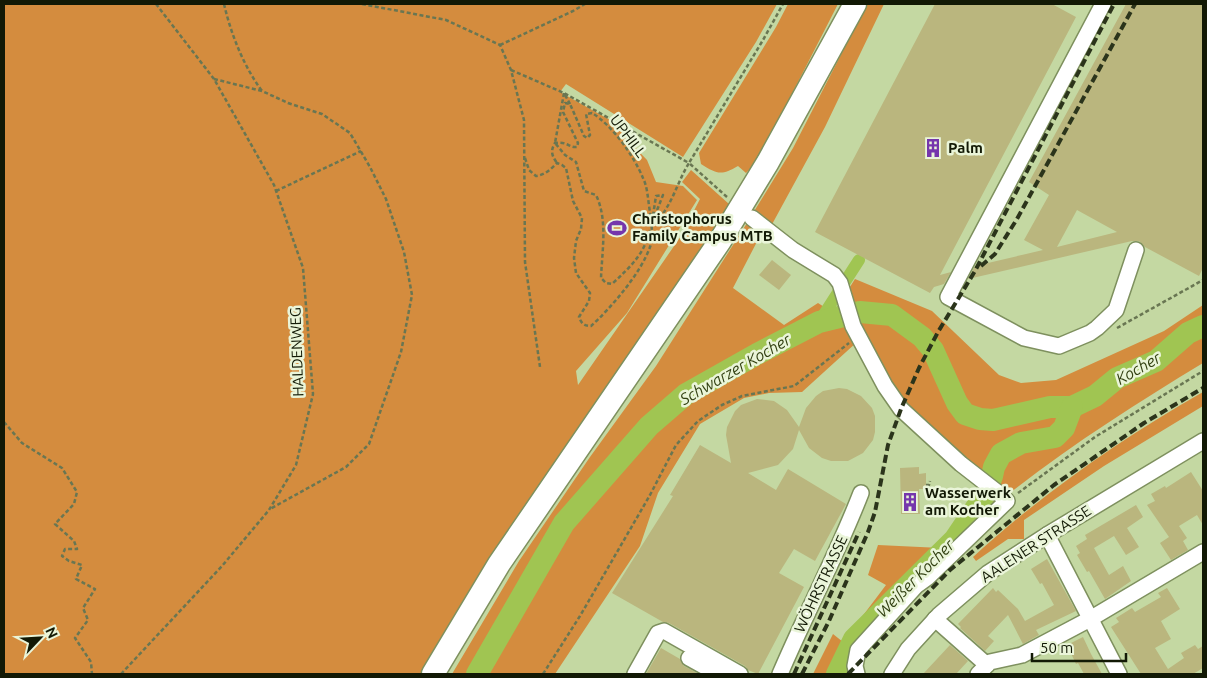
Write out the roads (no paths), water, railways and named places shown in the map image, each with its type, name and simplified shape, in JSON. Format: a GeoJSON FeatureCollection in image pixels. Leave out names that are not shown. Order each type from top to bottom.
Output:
{"type":"FeatureCollection","features":[{"type":"Feature","properties":{"kind":"highway"},"geometry":{"type":"LineString","coordinates":[[433,674],[499,564],[720,241],[768,162],[846,24],[855,4]]}},
{"type":"Feature","properties":{"kind":"street"},"geometry":{"type":"LineString","coordinates":[[1103,4],[948,297],[1024,338],[1060,346],[1097,328],[1116,310],[1136,250]]}},
{"type":"Feature","properties":{"kind":"street"},"geometry":{"type":"LineString","coordinates":[[752,218],[793,250],[834,275],[840,283],[855,329],[885,386],[901,409],[961,464],[1002,496],[858,650],[855,666],[858,674]]}},
{"type":"Feature","properties":{"kind":"street","name":"AALENER STRASSE"},"geometry":{"type":"LineString","coordinates":[[892,674],[908,649],[935,619],[988,573],[1047,535],[1203,441]]}},
{"type":"Feature","properties":{"kind":"street","name":"WÖHRSTRASSE"},"geometry":{"type":"LineString","coordinates":[[780,674],[842,542],[861,493]]}},
{"type":"Feature","properties":{"kind":"street"},"geometry":{"type":"LineString","coordinates":[[1047,535],[1119,674]]}},
{"type":"Feature","properties":{"kind":"street"},"geometry":{"type":"LineString","coordinates":[[935,619],[983,670],[990,662],[1022,654],[1090,618],[1203,552]]}},
{"type":"Feature","properties":{"kind":"street"},"geometry":{"type":"LineString","coordinates":[[635,674],[658,633],[664,631],[740,674]]}},
{"type":"Feature","properties":{"kind":"street"},"geometry":{"type":"LineString","coordinates":[[689,658],[718,674]]}},
{"type":"Feature","properties":{"kind":"waterway"},"geometry":{"type":"LineString","coordinates":[[819,322],[859,260]]}},
{"type":"Feature","properties":{"kind":"waterway","name":"Schwarzer Kocher"},"geometry":{"type":"LineString","coordinates":[[477,674],[564,523],[649,426],[686,394],[819,322],[860,312],[892,315],[922,337],[933,350],[957,403],[965,414],[980,419],[993,420],[1050,407],[1072,407],[1095,396],[1117,378],[1156,361],[1188,333],[1203,326]]}},
{"type":"Feature","properties":{"kind":"waterway","name":"Weißer Kocher"},"geometry":{"type":"LineString","coordinates":[[837,674],[854,639],[955,539],[986,493],[994,467],[1001,454],[1021,443],[1055,437],[1064,428],[1072,407]]}},
{"type":"Feature","properties":{"kind":"railway"},"geometry":{"type":"LineString","coordinates":[[802,674],[829,621],[868,532],[875,512],[888,445],[919,368],[938,332],[975,271],[1114,4]]}},
{"type":"Feature","properties":{"kind":"railway"},"geometry":{"type":"LineString","coordinates":[[981,266],[995,254],[1017,219],[1135,4]]}},
{"type":"Feature","properties":{"kind":"railway"},"geometry":{"type":"LineString","coordinates":[[848,674],[950,570],[1054,485],[1144,423],[1203,388]]}},
{"type":"Feature","properties":{"kind":"railway"},"geometry":{"type":"LineString","coordinates":[[794,674],[859,532]]}},
{"type":"Feature","properties":{"kind":"place","name":"Palm"},"geometry":{"type":"Point","coordinates":[933,148]}},
{"type":"Feature","properties":{"kind":"place","name":"Christophorus Family Campus MTB"},"geometry":{"type":"Point","coordinates":[617,228]}},
{"type":"Feature","properties":{"kind":"place","name":"Wasserwerk am Kocher"},"geometry":{"type":"Point","coordinates":[910,502]}},
{"type":"Feature","properties":{"kind":"water label","name":"Kocher"},"geometry":{"type":"Point","coordinates":[1138,368]}}]}
